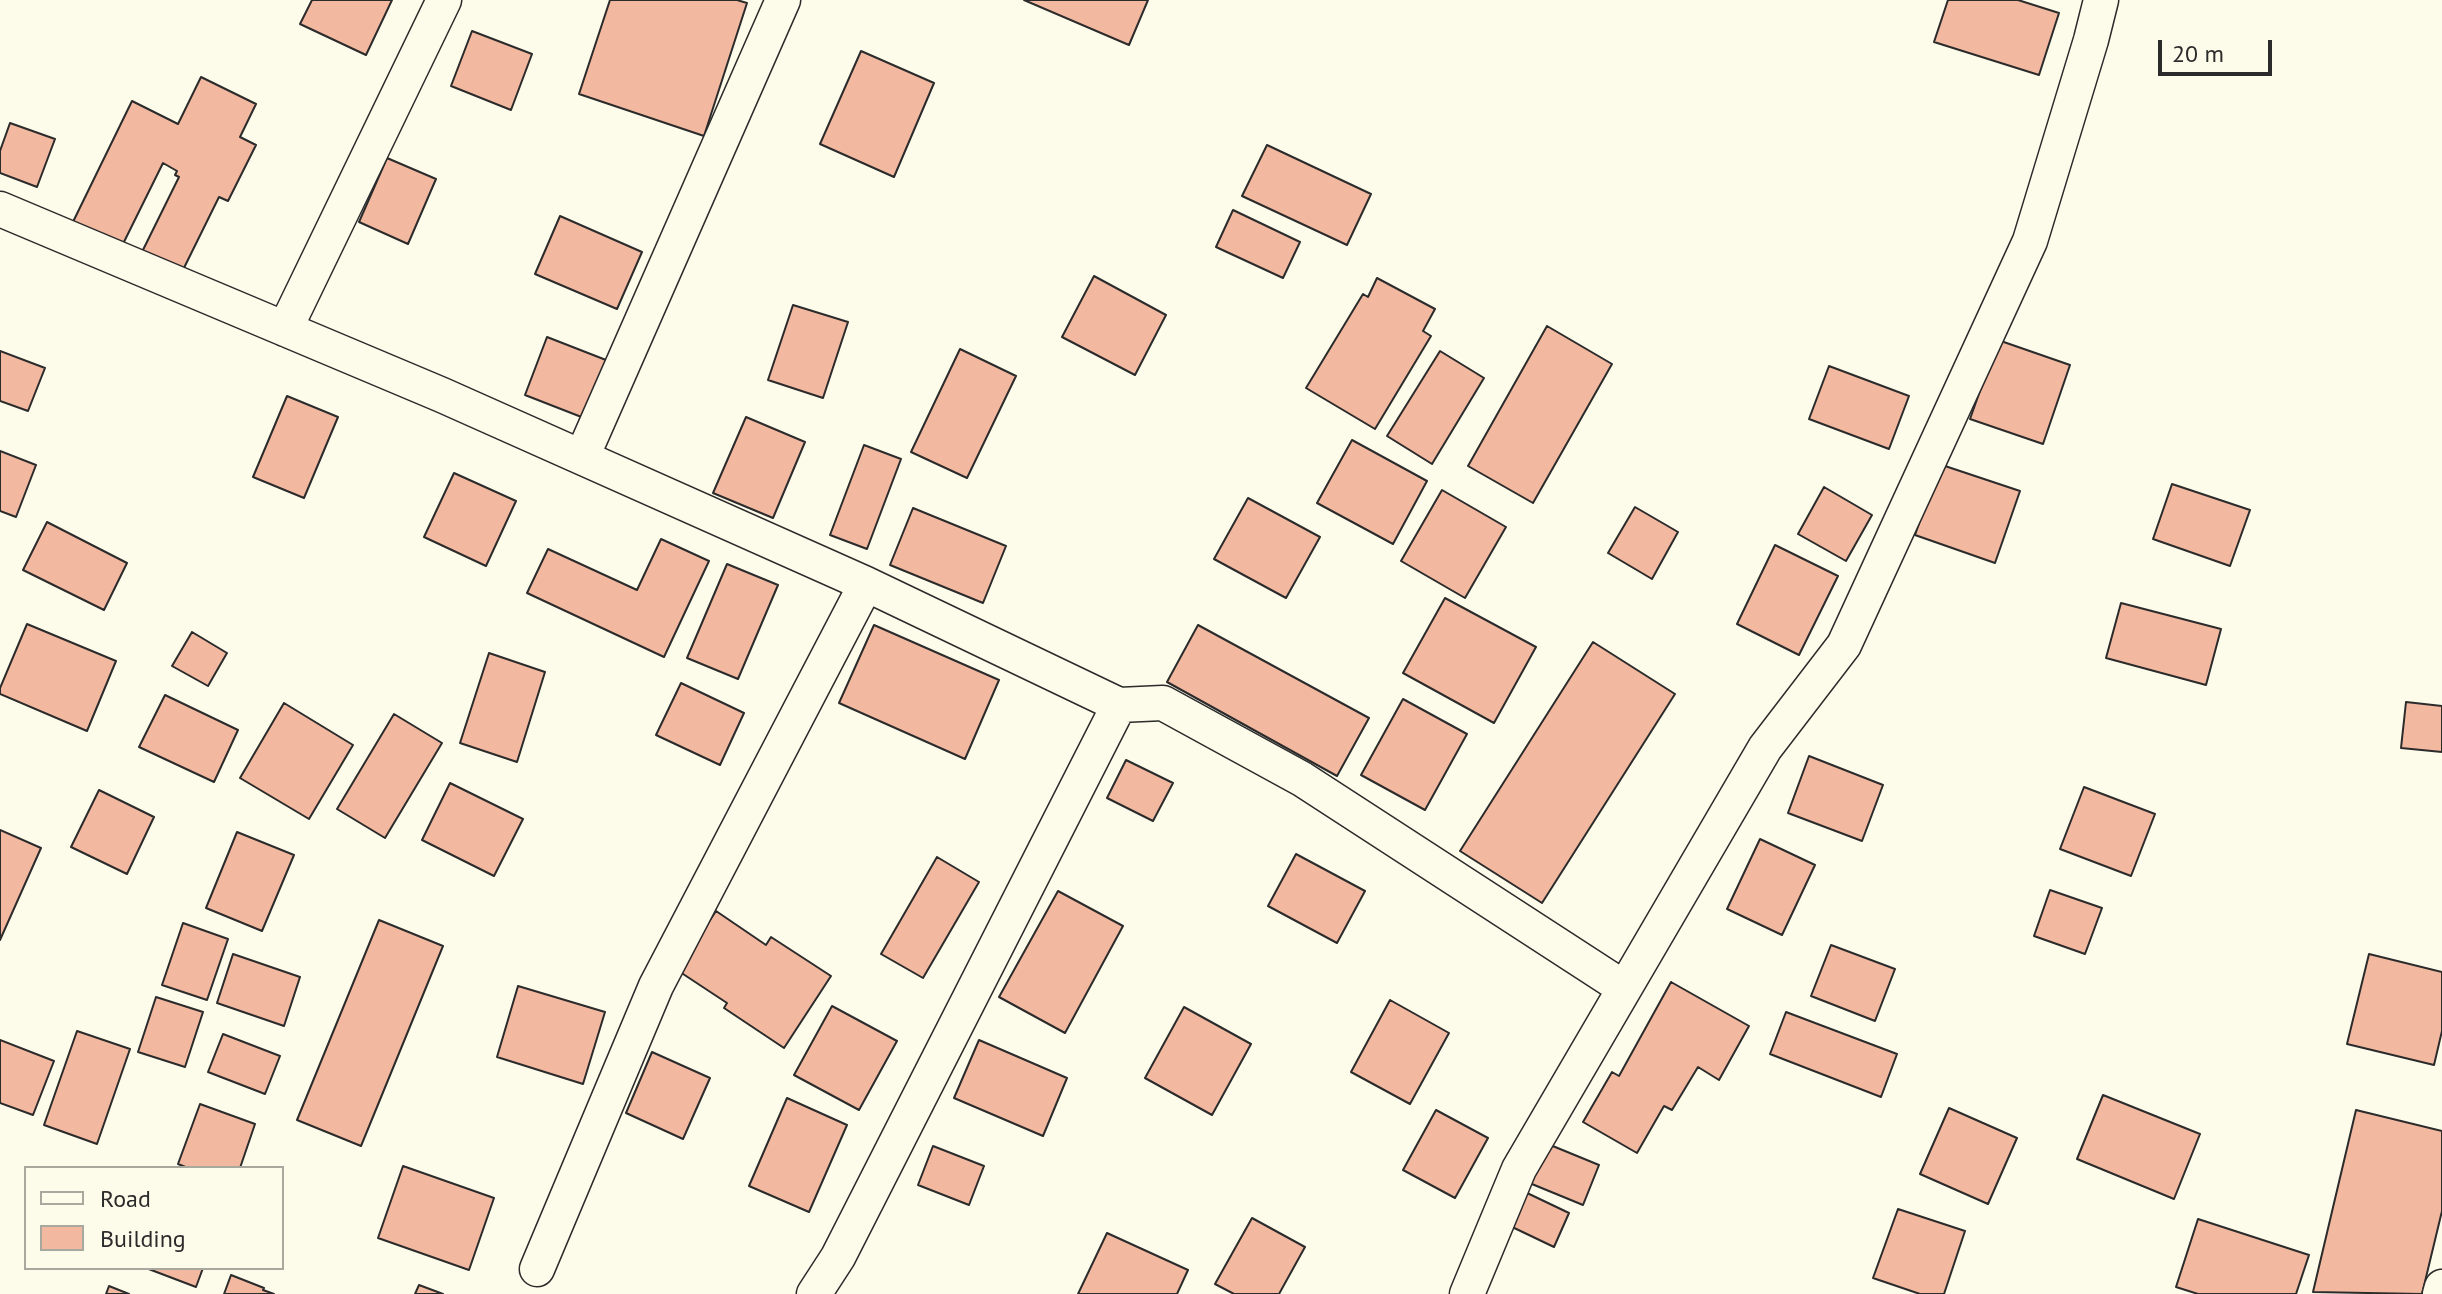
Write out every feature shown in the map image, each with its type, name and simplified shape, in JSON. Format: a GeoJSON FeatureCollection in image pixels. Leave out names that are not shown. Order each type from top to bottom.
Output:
{"type":"FeatureCollection","features":[{"type":"Feature","properties":{"kind":"street"},"geometry":{"type":"LineString","coordinates":[[285,329],[444,0]]}},
{"type":"Feature","properties":{"kind":"street"},"geometry":{"type":"LineString","coordinates":[[582,457],[783,0]]}},
{"type":"Feature","properties":{"kind":"street"},"geometry":{"type":"LineString","coordinates":[[1467,1294],[1519,1169],[1624,988],[1765,748],[1844,645],[2030,241],[2101,0]]}},
{"type":"Feature","properties":{"kind":"street"},"geometry":{"type":"LineString","coordinates":[[0,209],[582,457],[866,584],[1119,705],[1163,703],[1302,779],[1624,988]]}},
{"type":"Feature","properties":{"kind":"street"},"geometry":{"type":"LineString","coordinates":[[537,1269],[656,986],[866,584]]}},
{"type":"Feature","properties":{"kind":"street"},"geometry":{"type":"LineString","coordinates":[[814,1294],[838,1257],[1119,705]]}},
{"type":"Feature","properties":{"kind":"street"},"geometry":{"type":"LineString","coordinates":[[2440,1294],[2442,1287]]}},
{"type":"Feature","properties":{"kind":"building"},"geometry":{"type":"Polygon","coordinates":[[[312,0],[392,0],[366,55],[300,24],[312,0]]]}},
{"type":"Feature","properties":{"kind":"building"},"geometry":{"type":"Polygon","coordinates":[[[610,0],[737,0],[747,3],[704,136],[579,94],[610,0]]]}},
{"type":"Feature","properties":{"kind":"building"},"geometry":{"type":"Polygon","coordinates":[[[1024,0],[1148,0],[1129,45],[1024,0]]]}},
{"type":"Feature","properties":{"kind":"building"},"geometry":{"type":"Polygon","coordinates":[[[1948,0],[2018,0],[2059,13],[2039,75],[1934,42],[1948,0]]]}},
{"type":"Feature","properties":{"kind":"building"},"geometry":{"type":"Polygon","coordinates":[[[472,31],[532,54],[511,110],[451,86],[472,31]]]}},
{"type":"Feature","properties":{"kind":"building"},"geometry":{"type":"Polygon","coordinates":[[[861,51],[934,83],[894,177],[820,144],[861,51]]]}},
{"type":"Feature","properties":{"kind":"building"},"geometry":{"type":"Polygon","coordinates":[[[201,77],[256,104],[240,137],[256,145],[228,201],[219,197],[179,278],[139,258],[179,177],[175,175],[177,171],[163,163],[119,252],[70,228],[132,101],[178,124],[201,77]]]}},
{"type":"Feature","properties":{"kind":"building"},"geometry":{"type":"Polygon","coordinates":[[[10,123],[55,139],[37,187],[0,173],[0,151],[10,123]]]}},
{"type":"Feature","properties":{"kind":"building"},"geometry":{"type":"Polygon","coordinates":[[[1267,145],[1371,194],[1347,245],[1242,196],[1267,145]]]}},
{"type":"Feature","properties":{"kind":"building"},"geometry":{"type":"Polygon","coordinates":[[[387,158],[436,179],[408,244],[359,222],[387,158]]]}},
{"type":"Feature","properties":{"kind":"building"},"geometry":{"type":"Polygon","coordinates":[[[1233,210],[1300,242],[1283,278],[1216,247],[1233,210]]]}},
{"type":"Feature","properties":{"kind":"building"},"geometry":{"type":"Polygon","coordinates":[[[560,216],[642,252],[617,309],[535,274],[560,216]]]}},
{"type":"Feature","properties":{"kind":"building"},"geometry":{"type":"Polygon","coordinates":[[[1094,276],[1166,315],[1135,375],[1062,337],[1094,276]]]}},
{"type":"Feature","properties":{"kind":"building"},"geometry":{"type":"Polygon","coordinates":[[[1377,278],[1435,309],[1423,331],[1431,336],[1375,429],[1306,388],[1363,294],[1368,297],[1377,278]]]}},
{"type":"Feature","properties":{"kind":"building"},"geometry":{"type":"Polygon","coordinates":[[[793,305],[848,322],[823,398],[768,380],[793,305]]]}},
{"type":"Feature","properties":{"kind":"building"},"geometry":{"type":"Polygon","coordinates":[[[1547,326],[1612,364],[1533,503],[1468,466],[1547,326]]]}},
{"type":"Feature","properties":{"kind":"building"},"geometry":{"type":"Polygon","coordinates":[[[547,337],[606,360],[584,418],[525,395],[547,337]]]}},
{"type":"Feature","properties":{"kind":"building"},"geometry":{"type":"Polygon","coordinates":[[[1998,340],[2070,365],[2043,444],[1970,419],[1998,340]]]}},
{"type":"Feature","properties":{"kind":"building"},"geometry":{"type":"Polygon","coordinates":[[[960,349],[1016,376],[967,478],[911,452],[960,349]]]}},
{"type":"Feature","properties":{"kind":"building"},"geometry":{"type":"Polygon","coordinates":[[[0,351],[45,368],[28,411],[0,401],[0,351]]]}},
{"type":"Feature","properties":{"kind":"building"},"geometry":{"type":"Polygon","coordinates":[[[1440,351],[1484,378],[1432,464],[1387,436],[1440,351]]]}},
{"type":"Feature","properties":{"kind":"building"},"geometry":{"type":"Polygon","coordinates":[[[1829,366],[1909,396],[1889,449],[1809,419],[1829,366]]]}},
{"type":"Feature","properties":{"kind":"building"},"geometry":{"type":"Polygon","coordinates":[[[287,396],[338,417],[304,498],[253,477],[287,396]]]}},
{"type":"Feature","properties":{"kind":"building"},"geometry":{"type":"Polygon","coordinates":[[[746,417],[805,442],[773,518],[713,493],[746,417]]]}},
{"type":"Feature","properties":{"kind":"building"},"geometry":{"type":"Polygon","coordinates":[[[1352,440],[1427,481],[1393,544],[1317,503],[1352,440]]]}},
{"type":"Feature","properties":{"kind":"building"},"geometry":{"type":"Polygon","coordinates":[[[864,445],[901,459],[867,549],[830,535],[864,445]]]}},
{"type":"Feature","properties":{"kind":"building"},"geometry":{"type":"Polygon","coordinates":[[[0,451],[36,465],[16,517],[0,511],[0,451]]]}},
{"type":"Feature","properties":{"kind":"building"},"geometry":{"type":"Polygon","coordinates":[[[1939,464],[2020,491],[1995,563],[1915,535],[1939,464]]]}},
{"type":"Feature","properties":{"kind":"building"},"geometry":{"type":"Polygon","coordinates":[[[454,473],[516,501],[486,566],[424,537],[454,473]]]}},
{"type":"Feature","properties":{"kind":"building"},"geometry":{"type":"Polygon","coordinates":[[[2172,484],[2250,510],[2230,566],[2153,539],[2172,484]]]}},
{"type":"Feature","properties":{"kind":"building"},"geometry":{"type":"Polygon","coordinates":[[[1824,487],[1872,515],[1846,561],[1798,534],[1824,487]]]}},
{"type":"Feature","properties":{"kind":"building"},"geometry":{"type":"Polygon","coordinates":[[[1442,490],[1506,527],[1465,598],[1401,561],[1442,490]]]}},
{"type":"Feature","properties":{"kind":"building"},"geometry":{"type":"Polygon","coordinates":[[[1248,498],[1320,537],[1286,598],[1214,559],[1248,498]]]}},
{"type":"Feature","properties":{"kind":"building"},"geometry":{"type":"Polygon","coordinates":[[[1635,507],[1678,532],[1652,579],[1608,553],[1635,507]]]}},
{"type":"Feature","properties":{"kind":"building"},"geometry":{"type":"Polygon","coordinates":[[[913,508],[1006,546],[983,603],[890,565],[913,508]]]}},
{"type":"Feature","properties":{"kind":"building"},"geometry":{"type":"Polygon","coordinates":[[[47,522],[127,563],[104,610],[23,570],[47,522]]]}},
{"type":"Feature","properties":{"kind":"building"},"geometry":{"type":"Polygon","coordinates":[[[661,539],[709,561],[664,657],[527,593],[548,549],[637,590],[661,539]]]}},
{"type":"Feature","properties":{"kind":"building"},"geometry":{"type":"Polygon","coordinates":[[[1775,545],[1838,576],[1799,655],[1737,624],[1775,545]]]}},
{"type":"Feature","properties":{"kind":"building"},"geometry":{"type":"Polygon","coordinates":[[[727,564],[778,585],[738,679],[687,658],[727,564]]]}},
{"type":"Feature","properties":{"kind":"building"},"geometry":{"type":"Polygon","coordinates":[[[1445,598],[1536,647],[1494,723],[1403,673],[1445,598]]]}},
{"type":"Feature","properties":{"kind":"building"},"geometry":{"type":"Polygon","coordinates":[[[2121,603],[2221,629],[2206,685],[2106,658],[2121,603]]]}},
{"type":"Feature","properties":{"kind":"building"},"geometry":{"type":"Polygon","coordinates":[[[27,624],[116,661],[87,731],[0,694],[27,624]]]}},
{"type":"Feature","properties":{"kind":"building"},"geometry":{"type":"Polygon","coordinates":[[[874,625],[999,680],[965,759],[839,703],[874,625]]]}},
{"type":"Feature","properties":{"kind":"building"},"geometry":{"type":"Polygon","coordinates":[[[1198,625],[1369,718],[1337,776],[1167,682],[1198,625]]]}},
{"type":"Feature","properties":{"kind":"building"},"geometry":{"type":"Polygon","coordinates":[[[192,632],[227,653],[208,686],[172,666],[192,632]]]}},
{"type":"Feature","properties":{"kind":"building"},"geometry":{"type":"Polygon","coordinates":[[[1593,642],[1675,694],[1542,903],[1460,851],[1593,642]]]}},
{"type":"Feature","properties":{"kind":"building"},"geometry":{"type":"Polygon","coordinates":[[[489,653],[545,672],[517,762],[460,743],[489,653]]]}},
{"type":"Feature","properties":{"kind":"building"},"geometry":{"type":"Polygon","coordinates":[[[681,683],[744,713],[720,765],[656,735],[681,683]]]}},
{"type":"Feature","properties":{"kind":"building"},"geometry":{"type":"Polygon","coordinates":[[[165,695],[238,730],[214,782],[139,747],[165,695]]]}},
{"type":"Feature","properties":{"kind":"building"},"geometry":{"type":"Polygon","coordinates":[[[1403,699],[1467,734],[1425,810],[1361,775],[1403,699]]]}},
{"type":"Feature","properties":{"kind":"building"},"geometry":{"type":"Polygon","coordinates":[[[2406,702],[2442,706],[2442,752],[2401,748],[2406,702]]]}},
{"type":"Feature","properties":{"kind":"building"},"geometry":{"type":"Polygon","coordinates":[[[284,703],[353,745],[309,819],[240,778],[284,703]]]}},
{"type":"Feature","properties":{"kind":"building"},"geometry":{"type":"Polygon","coordinates":[[[394,714],[442,743],[385,838],[337,809],[394,714]]]}},
{"type":"Feature","properties":{"kind":"building"},"geometry":{"type":"Polygon","coordinates":[[[1809,756],[1883,785],[1862,841],[1788,813],[1809,756]]]}},
{"type":"Feature","properties":{"kind":"building"},"geometry":{"type":"Polygon","coordinates":[[[1126,760],[1173,783],[1153,821],[1107,798],[1126,760]]]}},
{"type":"Feature","properties":{"kind":"building"},"geometry":{"type":"Polygon","coordinates":[[[450,783],[523,819],[494,876],[422,840],[450,783]]]}},
{"type":"Feature","properties":{"kind":"building"},"geometry":{"type":"Polygon","coordinates":[[[2084,787],[2155,814],[2131,876],[2060,849],[2084,787]]]}},
{"type":"Feature","properties":{"kind":"building"},"geometry":{"type":"Polygon","coordinates":[[[99,790],[154,817],[127,874],[71,847],[99,790]]]}},
{"type":"Feature","properties":{"kind":"building"},"geometry":{"type":"Polygon","coordinates":[[[0,830],[41,848],[0,940],[0,830]]]}},
{"type":"Feature","properties":{"kind":"building"},"geometry":{"type":"Polygon","coordinates":[[[237,832],[294,855],[262,931],[206,908],[237,832]]]}},
{"type":"Feature","properties":{"kind":"building"},"geometry":{"type":"Polygon","coordinates":[[[1760,839],[1815,865],[1782,935],[1727,909],[1760,839]]]}},
{"type":"Feature","properties":{"kind":"building"},"geometry":{"type":"Polygon","coordinates":[[[1296,854],[1365,891],[1337,943],[1268,906],[1296,854]]]}},
{"type":"Feature","properties":{"kind":"building"},"geometry":{"type":"Polygon","coordinates":[[[937,857],[979,882],[923,978],[881,954],[937,857]]]}},
{"type":"Feature","properties":{"kind":"building"},"geometry":{"type":"Polygon","coordinates":[[[2050,890],[2102,908],[2085,954],[2034,936],[2050,890]]]}},
{"type":"Feature","properties":{"kind":"building"},"geometry":{"type":"Polygon","coordinates":[[[1058,891],[1123,926],[1065,1033],[999,997],[1058,891]]]}},
{"type":"Feature","properties":{"kind":"building"},"geometry":{"type":"Polygon","coordinates":[[[716,911],[766,945],[771,937],[831,976],[784,1048],[724,1008],[727,1003],[677,970],[716,911]]]}},
{"type":"Feature","properties":{"kind":"building"},"geometry":{"type":"Polygon","coordinates":[[[379,920],[443,946],[361,1146],[297,1120],[379,920]]]}},
{"type":"Feature","properties":{"kind":"building"},"geometry":{"type":"Polygon","coordinates":[[[183,923],[228,939],[207,1000],[162,985],[183,923]]]}},
{"type":"Feature","properties":{"kind":"building"},"geometry":{"type":"Polygon","coordinates":[[[1831,945],[1895,969],[1875,1021],[1811,996],[1831,945]]]}},
{"type":"Feature","properties":{"kind":"building"},"geometry":{"type":"Polygon","coordinates":[[[233,954],[300,977],[284,1026],[217,1003],[233,954]]]}},
{"type":"Feature","properties":{"kind":"building"},"geometry":{"type":"Polygon","coordinates":[[[2369,954],[2442,972],[2442,1031],[2434,1065],[2347,1044],[2369,954]]]}},
{"type":"Feature","properties":{"kind":"building"},"geometry":{"type":"Polygon","coordinates":[[[1671,982],[1749,1026],[1719,1080],[1698,1067],[1672,1110],[1664,1106],[1637,1153],[1583,1122],[1612,1072],[1619,1076],[1671,982]]]}},
{"type":"Feature","properties":{"kind":"building"},"geometry":{"type":"Polygon","coordinates":[[[518,986],[605,1012],[583,1084],[497,1057],[518,986]]]}},
{"type":"Feature","properties":{"kind":"building"},"geometry":{"type":"Polygon","coordinates":[[[156,997],[203,1012],[185,1067],[138,1052],[156,997]]]}},
{"type":"Feature","properties":{"kind":"building"},"geometry":{"type":"Polygon","coordinates":[[[1390,1000],[1449,1033],[1410,1104],[1351,1072],[1390,1000]]]}},
{"type":"Feature","properties":{"kind":"building"},"geometry":{"type":"Polygon","coordinates":[[[832,1006],[897,1041],[859,1110],[794,1075],[832,1006]]]}},
{"type":"Feature","properties":{"kind":"building"},"geometry":{"type":"Polygon","coordinates":[[[1184,1007],[1251,1044],[1212,1115],[1145,1078],[1184,1007]]]}},
{"type":"Feature","properties":{"kind":"building"},"geometry":{"type":"Polygon","coordinates":[[[1786,1012],[1897,1054],[1881,1097],[1770,1054],[1786,1012]]]}},
{"type":"Feature","properties":{"kind":"building"},"geometry":{"type":"Polygon","coordinates":[[[77,1031],[130,1049],[97,1144],[44,1125],[77,1031]]]}},
{"type":"Feature","properties":{"kind":"building"},"geometry":{"type":"Polygon","coordinates":[[[223,1034],[280,1056],[265,1094],[208,1072],[223,1034]]]}},
{"type":"Feature","properties":{"kind":"building"},"geometry":{"type":"Polygon","coordinates":[[[0,1040],[54,1061],[33,1115],[0,1103],[0,1040]]]}},
{"type":"Feature","properties":{"kind":"building"},"geometry":{"type":"Polygon","coordinates":[[[979,1040],[1067,1078],[1043,1136],[954,1098],[979,1040]]]}},
{"type":"Feature","properties":{"kind":"building"},"geometry":{"type":"Polygon","coordinates":[[[652,1052],[710,1078],[683,1139],[626,1113],[652,1052]]]}},
{"type":"Feature","properties":{"kind":"building"},"geometry":{"type":"Polygon","coordinates":[[[2103,1095],[2200,1134],[2174,1199],[2077,1159],[2103,1095]]]}},
{"type":"Feature","properties":{"kind":"building"},"geometry":{"type":"Polygon","coordinates":[[[787,1098],[847,1125],[809,1212],[749,1186],[787,1098]]]}},
{"type":"Feature","properties":{"kind":"building"},"geometry":{"type":"Polygon","coordinates":[[[200,1104],[255,1124],[241,1166],[178,1164],[200,1104]]]}},
{"type":"Feature","properties":{"kind":"building"},"geometry":{"type":"Polygon","coordinates":[[[1949,1108],[2017,1138],[1988,1204],[1920,1174],[1949,1108]]]}},
{"type":"Feature","properties":{"kind":"building"},"geometry":{"type":"Polygon","coordinates":[[[1436,1110],[1488,1138],[1455,1198],[1403,1170],[1436,1110]]]}},
{"type":"Feature","properties":{"kind":"building"},"geometry":{"type":"Polygon","coordinates":[[[2356,1110],[2442,1131],[2442,1211],[2422,1294],[2313,1292],[2356,1110]]]}},
{"type":"Feature","properties":{"kind":"building"},"geometry":{"type":"Polygon","coordinates":[[[1543,1142],[1599,1165],[1583,1205],[1527,1182],[1543,1142]]]}},
{"type":"Feature","properties":{"kind":"building"},"geometry":{"type":"Polygon","coordinates":[[[933,1146],[984,1166],[969,1205],[918,1185],[933,1146]]]}},
{"type":"Feature","properties":{"kind":"building"},"geometry":{"type":"Polygon","coordinates":[[[403,1166],[494,1198],[469,1270],[378,1238],[403,1166]]]}},
{"type":"Feature","properties":{"kind":"building"},"geometry":{"type":"Polygon","coordinates":[[[1525,1192],[1569,1213],[1554,1247],[1508,1225],[1525,1192]]]}},
{"type":"Feature","properties":{"kind":"building"},"geometry":{"type":"Polygon","coordinates":[[[1898,1209],[1965,1231],[1944,1294],[1920,1294],[1873,1278],[1898,1209]]]}},
{"type":"Feature","properties":{"kind":"building"},"geometry":{"type":"Polygon","coordinates":[[[1252,1218],[1305,1247],[1279,1294],[1234,1294],[1215,1284],[1252,1218]]]}},
{"type":"Feature","properties":{"kind":"building"},"geometry":{"type":"Polygon","coordinates":[[[2198,1219],[2309,1255],[2296,1294],[2198,1294],[2176,1287],[2198,1219]]]}},
{"type":"Feature","properties":{"kind":"building"},"geometry":{"type":"Polygon","coordinates":[[[1107,1233],[1188,1270],[1177,1294],[1078,1294],[1107,1233]]]}},
{"type":"Feature","properties":{"kind":"building"},"geometry":{"type":"Polygon","coordinates":[[[151,1270],[202,1270],[196,1287],[151,1270]]]}},
{"type":"Feature","properties":{"kind":"building"},"geometry":{"type":"Polygon","coordinates":[[[231,1275],[264,1288],[274,1294],[224,1294],[231,1275]]]}},
{"type":"Feature","properties":{"kind":"building"},"geometry":{"type":"Polygon","coordinates":[[[419,1285],[443,1294],[415,1294],[419,1285]]]}},
{"type":"Feature","properties":{"kind":"building"},"geometry":{"type":"Polygon","coordinates":[[[109,1286],[129,1294],[106,1294],[109,1286]]]}}]}
